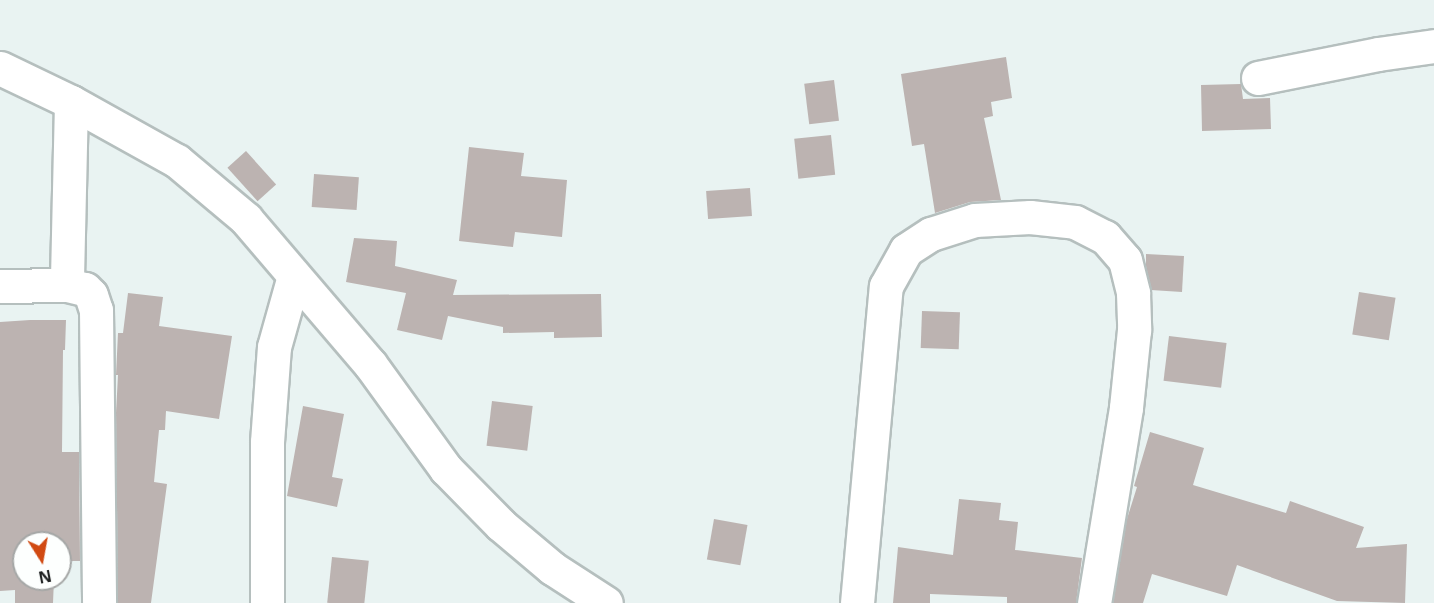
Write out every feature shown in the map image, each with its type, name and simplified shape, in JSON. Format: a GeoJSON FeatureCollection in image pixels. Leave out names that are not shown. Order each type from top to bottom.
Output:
{"type":"FeatureCollection","features":[{"type":"Feature","properties":{"kind":"street"},"geometry":{"type":"LineString","coordinates":[[1258,78],[1378,54],[1434,46]]}},
{"type":"Feature","properties":{"kind":"street"},"geometry":{"type":"LineString","coordinates":[[0,68],[71,102],[177,161],[246,219],[370,364],[446,469],[501,525],[552,568],[606,603]]}},
{"type":"Feature","properties":{"kind":"street"},"geometry":{"type":"LineString","coordinates":[[68,285],[71,102]]}},
{"type":"Feature","properties":{"kind":"street"},"geometry":{"type":"LineString","coordinates":[[857,603],[886,286],[906,250],[931,234],[975,220],[1030,218],[1075,222],[1105,237],[1125,261],[1133,293],[1134,330],[1126,408],[1094,603]]}},
{"type":"Feature","properties":{"kind":"street"},"geometry":{"type":"LineString","coordinates":[[267,603],[267,442],[274,347],[294,276]]}},
{"type":"Feature","properties":{"kind":"street"},"geometry":{"type":"LineString","coordinates":[[0,286],[68,285],[85,289],[91,295],[96,310],[99,603]]}},
{"type":"Feature","properties":{"kind":"building"},"geometry":{"type":"Polygon","coordinates":[[[1006,57],[1012,98],[991,102],[993,116],[984,118],[1001,200],[970,202],[935,213],[924,144],[912,146],[901,74],[1006,57]]]}},
{"type":"Feature","properties":{"kind":"building"},"geometry":{"type":"Polygon","coordinates":[[[834,80],[839,121],[809,124],[804,84],[834,80]]]}},
{"type":"Feature","properties":{"kind":"building"},"geometry":{"type":"Polygon","coordinates":[[[1241,84],[1243,99],[1270,98],[1271,129],[1202,131],[1201,85],[1241,84]]]}},
{"type":"Feature","properties":{"kind":"building"},"geometry":{"type":"Polygon","coordinates":[[[831,135],[835,175],[798,179],[794,139],[831,135]]]}},
{"type":"Feature","properties":{"kind":"building"},"geometry":{"type":"Polygon","coordinates":[[[469,147],[524,153],[521,176],[567,180],[562,237],[515,232],[513,247],[459,241],[469,147]]]}},
{"type":"Feature","properties":{"kind":"building"},"geometry":{"type":"Polygon","coordinates":[[[246,151],[276,184],[258,201],[227,168],[246,151]]]}},
{"type":"Feature","properties":{"kind":"building"},"geometry":{"type":"Polygon","coordinates":[[[314,174],[359,177],[357,210],[312,207],[314,174]]]}},
{"type":"Feature","properties":{"kind":"building"},"geometry":{"type":"Polygon","coordinates":[[[750,188],[752,216],[708,219],[706,191],[750,188]]]}},
{"type":"Feature","properties":{"kind":"building"},"geometry":{"type":"Polygon","coordinates":[[[354,238],[397,241],[395,266],[457,280],[453,295],[601,294],[602,337],[554,338],[554,332],[503,333],[503,327],[448,316],[442,340],[397,330],[406,293],[346,282],[354,238]]]}},
{"type":"Feature","properties":{"kind":"building"},"geometry":{"type":"Polygon","coordinates":[[[1146,254],[1184,256],[1182,292],[1151,290],[1146,254]]]}},
{"type":"Feature","properties":{"kind":"building"},"geometry":{"type":"Polygon","coordinates":[[[1359,292],[1396,298],[1389,340],[1352,334],[1359,292]]]}},
{"type":"Feature","properties":{"kind":"building"},"geometry":{"type":"Polygon","coordinates":[[[128,293],[163,297],[159,326],[232,336],[219,419],[166,411],[165,430],[159,430],[154,482],[167,484],[151,603],[118,603],[116,413],[118,375],[116,375],[118,333],[123,333],[128,293]]]}},
{"type":"Feature","properties":{"kind":"building"},"geometry":{"type":"Polygon","coordinates":[[[922,311],[960,312],[959,349],[921,348],[922,311]]]}},
{"type":"Feature","properties":{"kind":"building"},"geometry":{"type":"Polygon","coordinates":[[[66,320],[65,350],[63,350],[62,452],[79,452],[80,561],[72,561],[72,531],[12,531],[12,590],[0,591],[0,322],[66,320]]]}},
{"type":"Feature","properties":{"kind":"building"},"geometry":{"type":"Polygon","coordinates":[[[1169,336],[1227,343],[1221,388],[1164,381],[1169,336]]]}},
{"type":"Feature","properties":{"kind":"building"},"geometry":{"type":"Polygon","coordinates":[[[492,401],[533,406],[527,451],[487,446],[492,401]]]}},
{"type":"Feature","properties":{"kind":"building"},"geometry":{"type":"Polygon","coordinates":[[[303,406],[344,414],[332,477],[343,479],[337,507],[287,496],[303,406]]]}},
{"type":"Feature","properties":{"kind":"building"},"geometry":{"type":"Polygon","coordinates":[[[1150,432],[1204,448],[1193,485],[1286,513],[1290,501],[1364,527],[1356,548],[1407,544],[1405,603],[1337,601],[1237,565],[1227,596],[1152,574],[1143,603],[1113,603],[1126,522],[1150,432]]]}},
{"type":"Feature","properties":{"kind":"building"},"geometry":{"type":"Polygon","coordinates":[[[959,499],[1001,503],[999,520],[1018,522],[1015,550],[1082,558],[1076,603],[1007,603],[1007,597],[930,594],[930,603],[893,603],[898,547],[953,555],[959,499]]]}},
{"type":"Feature","properties":{"kind":"building"},"geometry":{"type":"Polygon","coordinates":[[[714,519],[747,525],[740,565],[707,559],[714,519]]]}},
{"type":"Feature","properties":{"kind":"building"},"geometry":{"type":"Polygon","coordinates":[[[332,557],[369,561],[364,603],[327,603],[332,557]]]}},
{"type":"Feature","properties":{"kind":"building"},"geometry":{"type":"Polygon","coordinates":[[[15,591],[54,591],[53,603],[15,603],[15,591]]]}}]}
